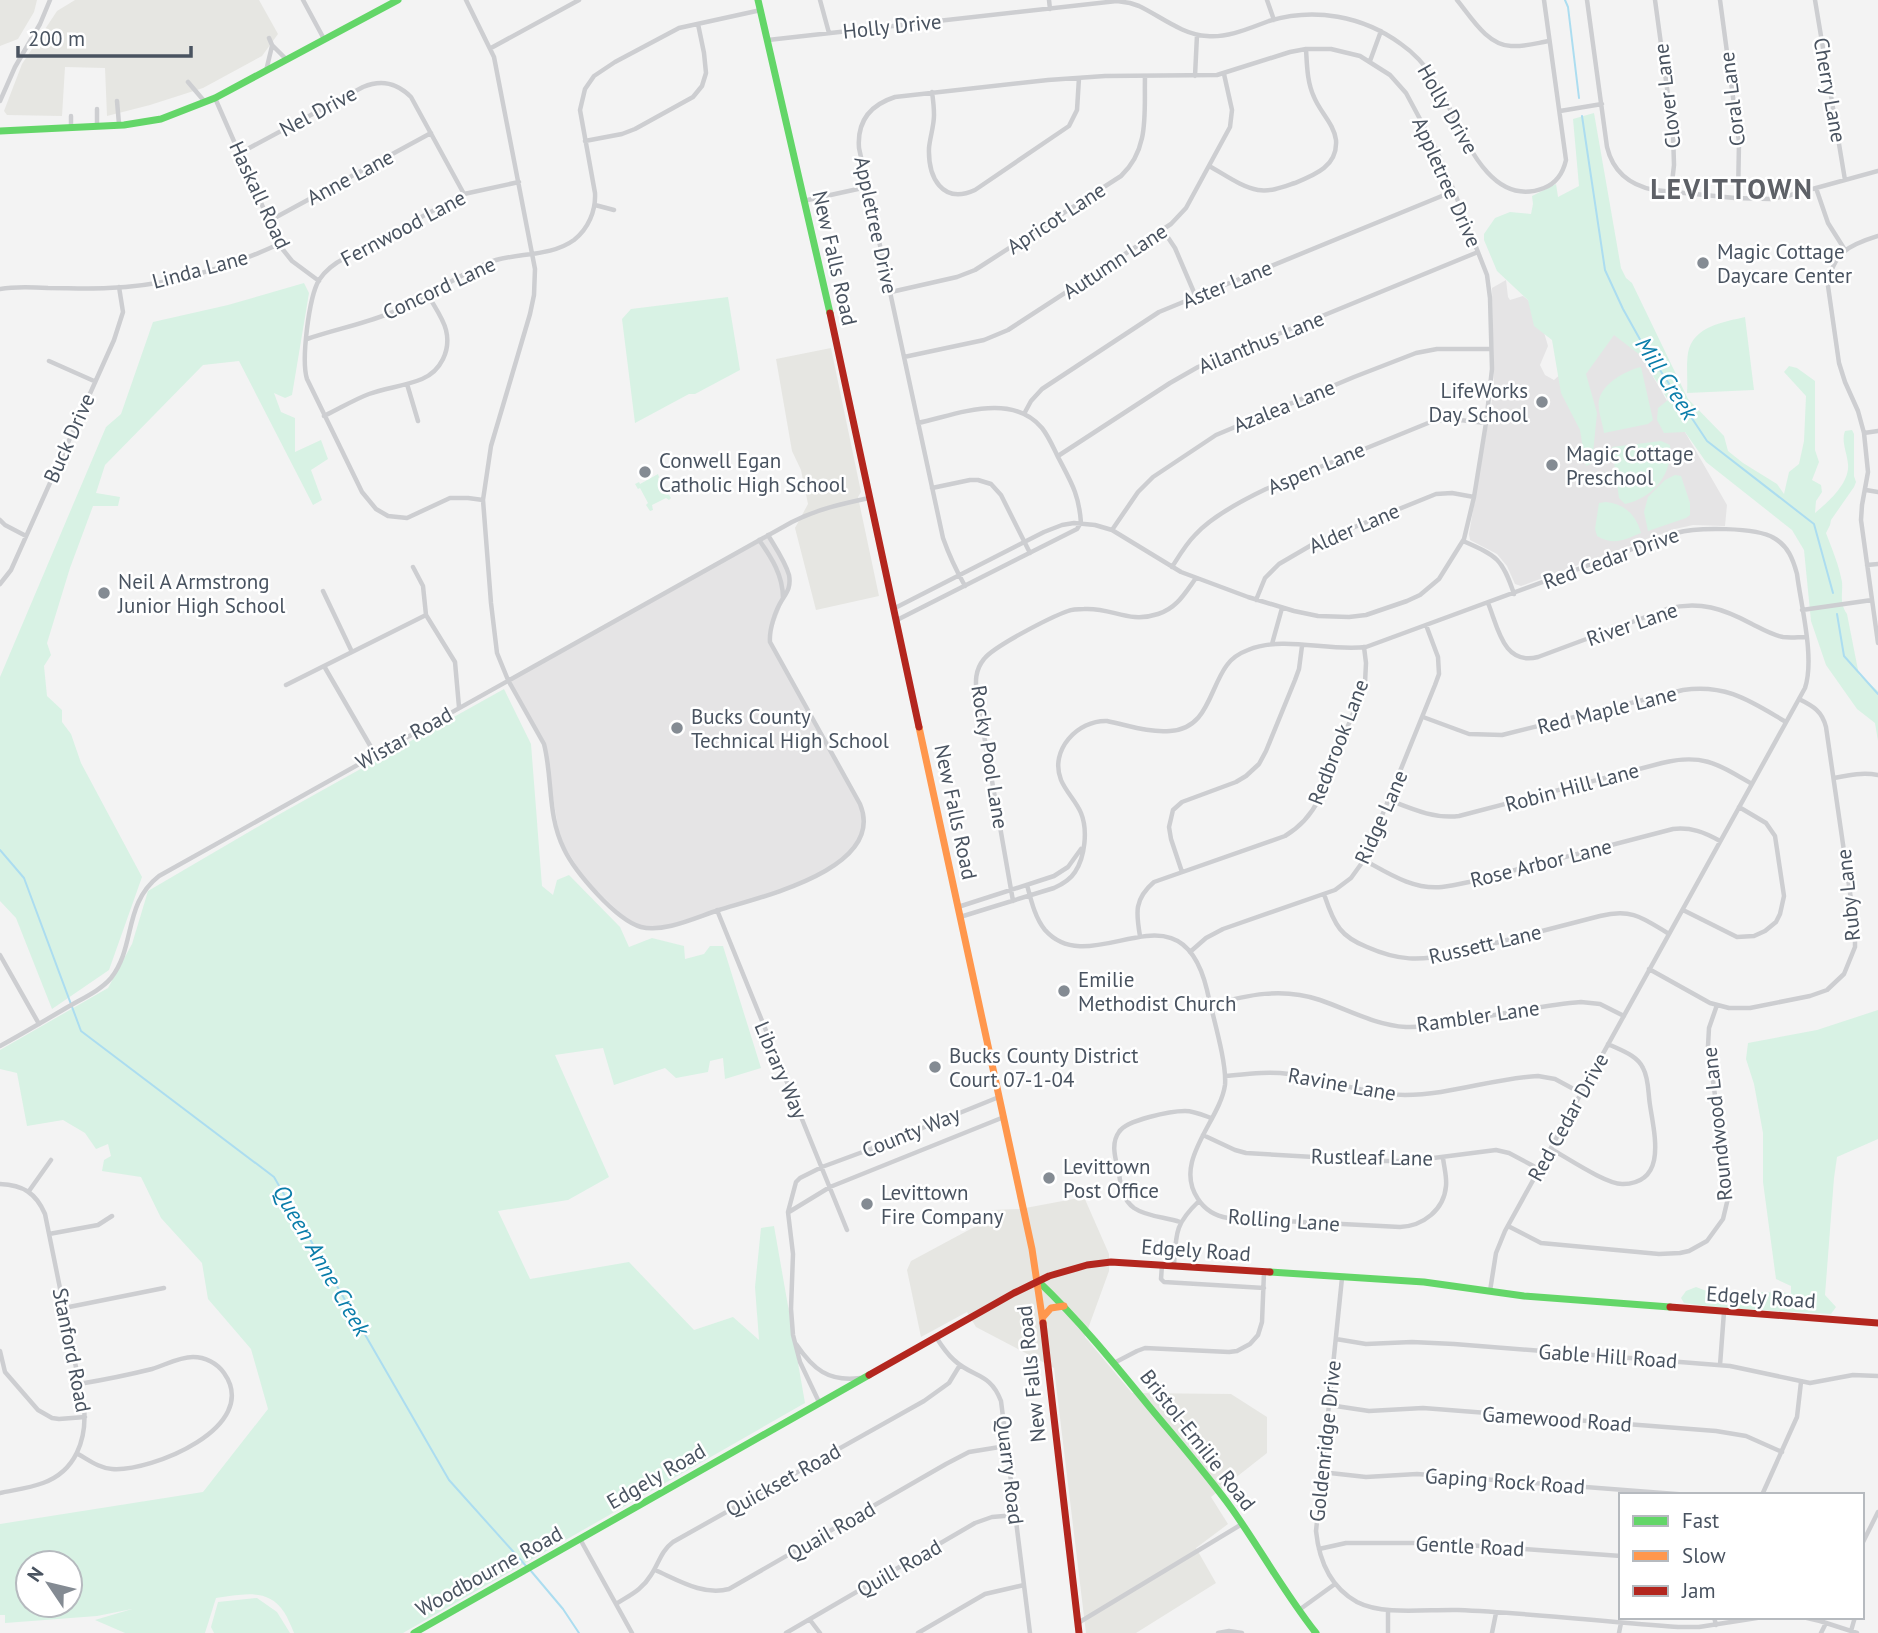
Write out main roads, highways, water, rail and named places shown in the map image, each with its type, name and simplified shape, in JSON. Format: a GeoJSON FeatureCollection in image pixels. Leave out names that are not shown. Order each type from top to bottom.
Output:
{"type":"FeatureCollection","features":[{"type":"Feature","properties":{"kind":"main road"},"geometry":{"type":"LineString","coordinates":[[0,131],[119,125],[182,112],[287,60],[384,3],[398,0]]}},
{"type":"Feature","properties":{"kind":"main road","name":"New Falls Road"},"geometry":{"type":"LineString","coordinates":[[760,4],[897,621],[1038,1281],[1079,1633]]}},
{"type":"Feature","properties":{"kind":"main road","name":"Edgely Road"},"geometry":{"type":"LineString","coordinates":[[580,1539],[1038,1281],[1087,1265],[1111,1262],[1163,1264],[1424,1282],[1490,1292],[1878,1323]]}},
{"type":"Feature","properties":{"kind":"main road","name":"Bristol-Emilie Road"},"geometry":{"type":"LineString","coordinates":[[1038,1281],[1067,1308],[1215,1487],[1298,1611],[1316,1633]]}},
{"type":"Feature","properties":{"kind":"main road"},"geometry":{"type":"LineString","coordinates":[[1042,1318],[1052,1307],[1059,1305],[1067,1308]]}},
{"type":"Feature","properties":{"kind":"main road","name":"Woodbourne Road"},"geometry":{"type":"LineString","coordinates":[[414,1633],[580,1539]]}},
{"type":"Feature","properties":{"kind":"waterway","name":"Mill Creek"},"geometry":{"type":"LineString","coordinates":[[1565,0],[1579,98]]}},
{"type":"Feature","properties":{"kind":"waterway","name":"Mill Creek"},"geometry":{"type":"LineString","coordinates":[[1582,116],[1605,270],[1623,309],[1642,343],[1707,441],[1814,524],[1833,593]]}},
{"type":"Feature","properties":{"kind":"waterway","name":"Mill Creek"},"geometry":{"type":"LineString","coordinates":[[1837,614],[1844,656],[1878,694]]}},
{"type":"Feature","properties":{"kind":"waterway","name":"Queen Anne Creek"},"geometry":{"type":"LineString","coordinates":[[0,850],[24,878],[81,1031],[274,1177],[449,1480],[527,1567]]}},
{"type":"Feature","properties":{"kind":"waterway","name":"Queen Anne Creek"},"geometry":{"type":"LineString","coordinates":[[531,1571],[579,1633]]}},
{"type":"Feature","properties":{"kind":"place","name":"Magic Cottage Daycare Center"},"geometry":{"type":"Point","coordinates":[1703,263]}},
{"type":"Feature","properties":{"kind":"place","name":"LifeWorks Day School"},"geometry":{"type":"Point","coordinates":[1542,402]}},
{"type":"Feature","properties":{"kind":"place","name":"Magic Cottage Preschool"},"geometry":{"type":"Point","coordinates":[1552,465]}},
{"type":"Feature","properties":{"kind":"place","name":"Conwell Egan Catholic High School"},"geometry":{"type":"Point","coordinates":[645,472]}},
{"type":"Feature","properties":{"kind":"place","name":"Neil A Armstrong Junior High School"},"geometry":{"type":"Point","coordinates":[104,593]}},
{"type":"Feature","properties":{"kind":"place","name":"Bucks County Technical High School"},"geometry":{"type":"Point","coordinates":[677,728]}},
{"type":"Feature","properties":{"kind":"place","name":"Emilie Methodist Church"},"geometry":{"type":"Point","coordinates":[1064,991]}},
{"type":"Feature","properties":{"kind":"place","name":"Bucks County District Court 07-1-04"},"geometry":{"type":"Point","coordinates":[935,1067]}},
{"type":"Feature","properties":{"kind":"place","name":"Levittown Post Office"},"geometry":{"type":"Point","coordinates":[1049,1178]}},
{"type":"Feature","properties":{"kind":"place","name":"Levittown Fire Company"},"geometry":{"type":"Point","coordinates":[867,1204]}},
{"type":"Feature","properties":{"kind":"district","name":"LEVITTOWN"},"geometry":{"type":"Point","coordinates":[1732,188]}}]}
